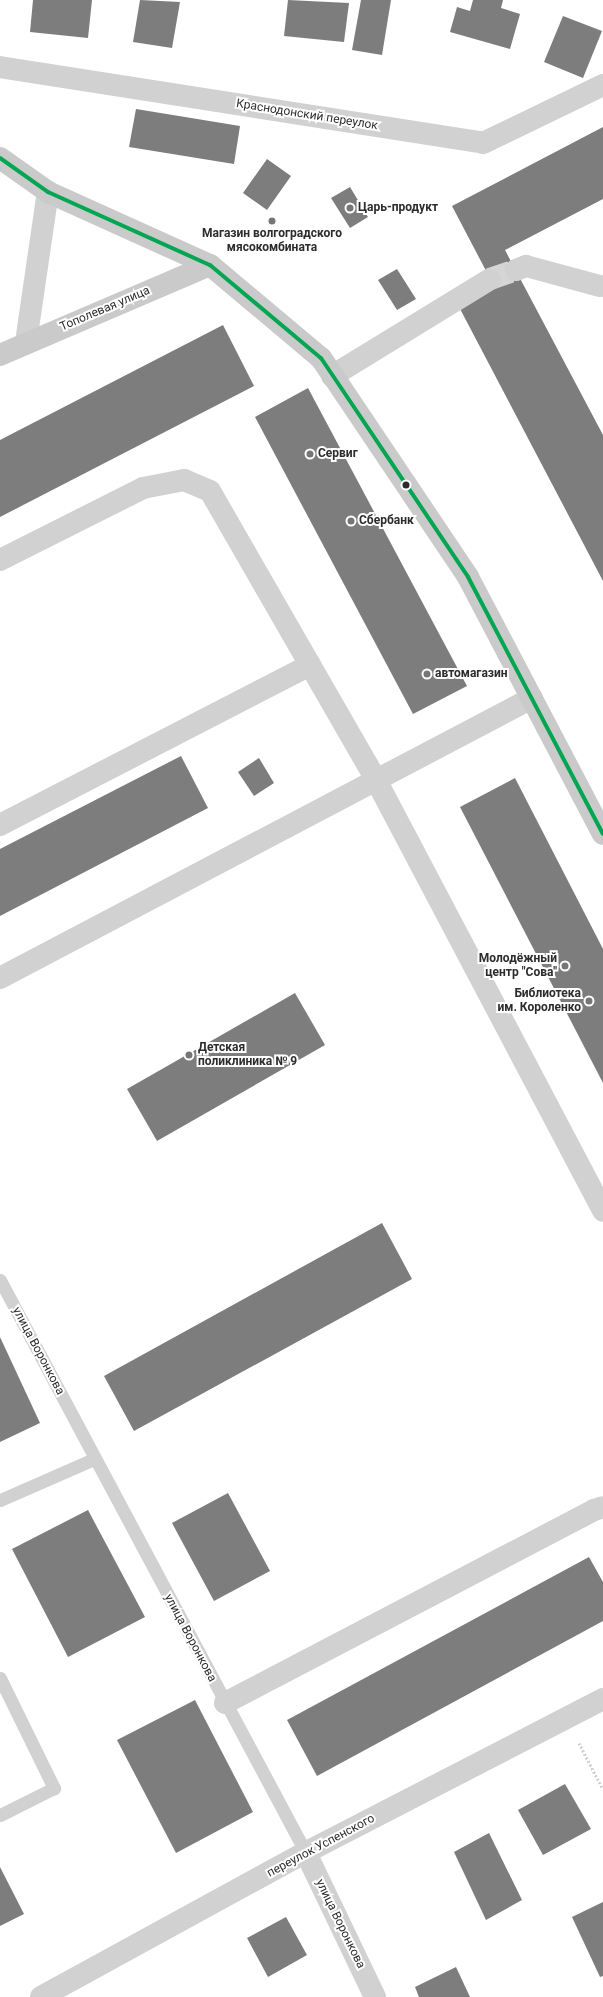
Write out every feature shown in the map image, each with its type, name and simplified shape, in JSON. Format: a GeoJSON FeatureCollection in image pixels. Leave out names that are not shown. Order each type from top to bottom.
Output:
{"type":"FeatureCollection","features":[{"type":"Feature","properties":{"kind":"main road"},"geometry":{"type":"LineString","coordinates":[[0,158],[48,192],[210,265],[320,358],[468,576],[603,834]]}},
{"type":"Feature","properties":{"kind":"main road","name":"Тополевая улица"},"geometry":{"type":"LineString","coordinates":[[0,355],[26,342],[210,265]]}},
{"type":"Feature","properties":{"kind":"street","name":"Краснодонский переулок"},"geometry":{"type":"LineString","coordinates":[[0,67],[483,143],[603,85]]}},
{"type":"Feature","properties":{"kind":"street"},"geometry":{"type":"LineString","coordinates":[[26,342],[48,192]]}},
{"type":"Feature","properties":{"kind":"street"},"geometry":{"type":"LineString","coordinates":[[516,270],[526,266],[602,287]]}},
{"type":"Feature","properties":{"kind":"street"},"geometry":{"type":"LineString","coordinates":[[332,376],[490,279]]}},
{"type":"Feature","properties":{"kind":"street"},"geometry":{"type":"LineString","coordinates":[[0,560],[143,488],[184,480],[210,492],[376,780],[603,1211]]}},
{"type":"Feature","properties":{"kind":"street"},"geometry":{"type":"LineString","coordinates":[[0,825],[310,666]]}},
{"type":"Feature","properties":{"kind":"street"},"geometry":{"type":"LineString","coordinates":[[0,978],[532,698]]}},
{"type":"Feature","properties":{"kind":"street"},"geometry":{"type":"LineString","coordinates":[[225,1703],[594,1510],[603,1507]]}},
{"type":"Feature","properties":{"kind":"street","name":"переулок Успенского"},"geometry":{"type":"LineString","coordinates":[[41,1997],[306,1853],[603,1699]]}},
{"type":"Feature","properties":{"kind":"street","name":"улица Воронкова"},"geometry":{"type":"LineString","coordinates":[[306,1853],[375,1997]]}},
{"type":"Feature","properties":{"kind":"lane","name":"улица Воронкова"},"geometry":{"type":"LineString","coordinates":[[0,1280],[94,1459],[306,1853]]}},
{"type":"Feature","properties":{"kind":"lane"},"geometry":{"type":"LineString","coordinates":[[0,1500],[94,1459]]}},
{"type":"Feature","properties":{"kind":"lane"},"geometry":{"type":"LineString","coordinates":[[0,1678],[54,1788],[0,1815]]}},
{"type":"Feature","properties":{"kind":"path"},"geometry":{"type":"LineString","coordinates":[[566,1718],[603,1789]]}},
{"type":"Feature","properties":{"kind":"building"},"geometry":{"type":"Polygon","coordinates":[[[33,0],[92,0],[88,38],[30,32],[33,0]]]}},
{"type":"Feature","properties":{"kind":"building"},"geometry":{"type":"Polygon","coordinates":[[[140,0],[180,2],[172,48],[133,42],[140,0]]]}},
{"type":"Feature","properties":{"kind":"building"},"geometry":{"type":"Polygon","coordinates":[[[288,0],[349,3],[344,42],[284,36],[288,0]]]}},
{"type":"Feature","properties":{"kind":"building"},"geometry":{"type":"Polygon","coordinates":[[[361,0],[391,0],[382,55],[352,50],[361,0]]]}},
{"type":"Feature","properties":{"kind":"building"},"geometry":{"type":"Polygon","coordinates":[[[473,0],[503,0],[501,8],[520,14],[510,49],[450,32],[457,7],[470,11],[473,0]]]}},
{"type":"Feature","properties":{"kind":"building"},"geometry":{"type":"Polygon","coordinates":[[[563,16],[602,31],[583,78],[544,62],[563,16]]]}},
{"type":"Feature","properties":{"kind":"building"},"geometry":{"type":"Polygon","coordinates":[[[136,109],[240,126],[234,164],[129,147],[136,109]]]}},
{"type":"Feature","properties":{"kind":"building"},"geometry":{"type":"Polygon","coordinates":[[[603,127],[603,199],[505,250],[603,435],[603,581],[458,305],[494,286],[452,206],[603,127]]]}},
{"type":"Feature","properties":{"kind":"building"},"geometry":{"type":"Polygon","coordinates":[[[267,159],[291,176],[267,210],[243,193],[267,159]]]}},
{"type":"Feature","properties":{"kind":"building","name":"Царь-продукт"},"geometry":{"type":"Polygon","coordinates":[[[350,187],[368,217],[350,228],[331,198],[350,187]]]}},
{"type":"Feature","properties":{"kind":"building"},"geometry":{"type":"Polygon","coordinates":[[[397,269],[416,299],[397,310],[378,280],[397,269]]]}},
{"type":"Feature","properties":{"kind":"building"},"geometry":{"type":"Polygon","coordinates":[[[223,325],[254,386],[0,517],[0,440],[223,325]]]}},
{"type":"Feature","properties":{"kind":"building"},"geometry":{"type":"Polygon","coordinates":[[[308,388],[467,686],[413,714],[255,417],[308,388]]]}},
{"type":"Feature","properties":{"kind":"building"},"geometry":{"type":"Polygon","coordinates":[[[181,756],[208,808],[0,916],[0,849],[181,756]]]}},
{"type":"Feature","properties":{"kind":"building"},"geometry":{"type":"Polygon","coordinates":[[[259,758],[274,783],[254,796],[238,772],[259,758]]]}},
{"type":"Feature","properties":{"kind":"building"},"geometry":{"type":"Polygon","coordinates":[[[515,778],[603,949],[603,1083],[460,807],[515,778]]]}},
{"type":"Feature","properties":{"kind":"building"},"geometry":{"type":"Polygon","coordinates":[[[295,993],[325,1045],[157,1141],[127,1089],[295,993]]]}},
{"type":"Feature","properties":{"kind":"building"},"geometry":{"type":"Polygon","coordinates":[[[382,1223],[412,1279],[134,1431],[104,1376],[382,1223]]]}},
{"type":"Feature","properties":{"kind":"building"},"geometry":{"type":"Polygon","coordinates":[[[0,1337],[40,1423],[0,1442],[0,1337]]]}},
{"type":"Feature","properties":{"kind":"building"},"geometry":{"type":"Polygon","coordinates":[[[228,1493],[270,1571],[214,1601],[172,1523],[228,1493]]]}},
{"type":"Feature","properties":{"kind":"building"},"geometry":{"type":"Polygon","coordinates":[[[88,1510],[145,1617],[68,1657],[12,1549],[88,1510]]]}},
{"type":"Feature","properties":{"kind":"building"},"geometry":{"type":"Polygon","coordinates":[[[589,1557],[603,1582],[603,1621],[317,1776],[287,1720],[589,1557]]]}},
{"type":"Feature","properties":{"kind":"building"},"geometry":{"type":"Polygon","coordinates":[[[195,1700],[253,1812],[176,1853],[117,1740],[195,1700]]]}},
{"type":"Feature","properties":{"kind":"building"},"geometry":{"type":"Polygon","coordinates":[[[565,1784],[591,1829],[543,1855],[518,1810],[565,1784]]]}},
{"type":"Feature","properties":{"kind":"building"},"geometry":{"type":"Polygon","coordinates":[[[489,1833],[522,1900],[486,1920],[454,1852],[489,1833]]]}},
{"type":"Feature","properties":{"kind":"building"},"geometry":{"type":"Polygon","coordinates":[[[0,1867],[24,1914],[0,1926],[0,1867]]]}},
{"type":"Feature","properties":{"kind":"building"},"geometry":{"type":"Polygon","coordinates":[[[603,1902],[603,1976],[600,1977],[572,1917],[603,1902]]]}},
{"type":"Feature","properties":{"kind":"building"},"geometry":{"type":"Polygon","coordinates":[[[286,1917],[307,1955],[268,1977],[247,1938],[286,1917]]]}},
{"type":"Feature","properties":{"kind":"building"},"geometry":{"type":"Polygon","coordinates":[[[456,1967],[470,1997],[419,1997],[415,1987],[456,1967]]]}},
{"type":"Feature","properties":{"kind":"tunnel"},"geometry":{"type":"LineString","coordinates":[[490,279],[516,270]]}},
{"type":"Feature","properties":{"kind":"transit line"},"geometry":{"type":"LineString","coordinates":[[0,158],[48,192],[210,265],[321,358],[468,577],[603,834]]}},
{"type":"Feature","properties":{"kind":"place","name":"Царь-продукт"},"geometry":{"type":"Point","coordinates":[350,208]}},
{"type":"Feature","properties":{"kind":"place","name":"Магазин волгоградского мясокомбината"},"geometry":{"type":"Point","coordinates":[272,221]}},
{"type":"Feature","properties":{"kind":"place","name":"Сервиг"},"geometry":{"type":"Point","coordinates":[310,454]}},
{"type":"Feature","properties":{"kind":"place","name":"Сбербанк"},"geometry":{"type":"Point","coordinates":[351,521]}},
{"type":"Feature","properties":{"kind":"place","name":"автомагазин"},"geometry":{"type":"Point","coordinates":[427,674]}},
{"type":"Feature","properties":{"kind":"place","name":"Молодёжный центр \"Сова\""},"geometry":{"type":"Point","coordinates":[565,966]}},
{"type":"Feature","properties":{"kind":"place","name":"Библиотека им. Короленко"},"geometry":{"type":"Point","coordinates":[589,1001]}},
{"type":"Feature","properties":{"kind":"place","name":"Детская поликлиника № 9"},"geometry":{"type":"Point","coordinates":[189,1055]}}]}
